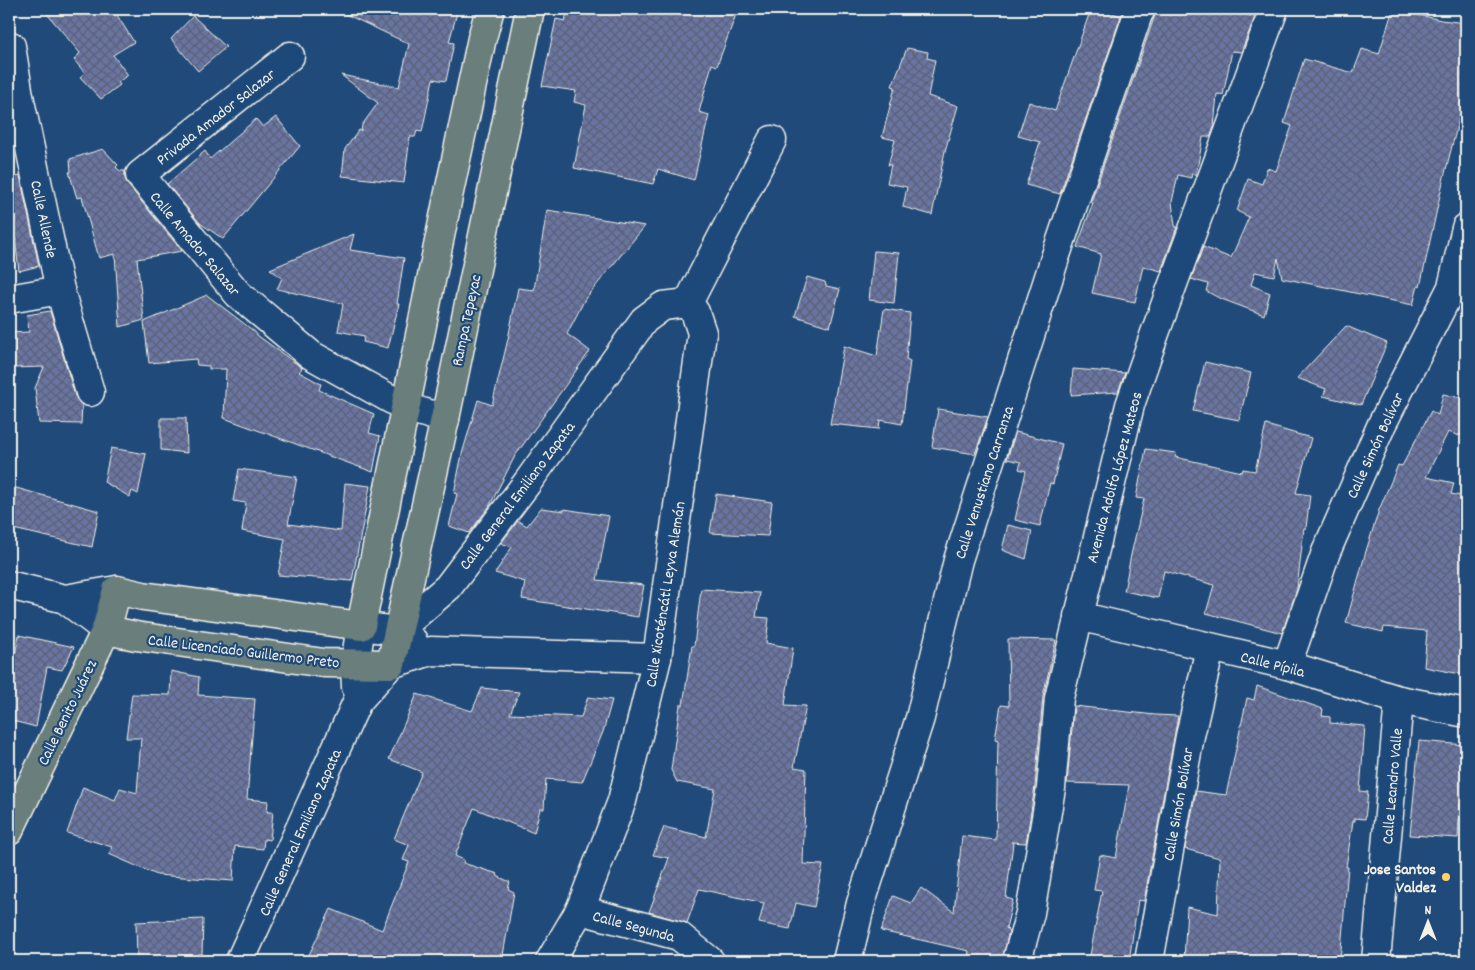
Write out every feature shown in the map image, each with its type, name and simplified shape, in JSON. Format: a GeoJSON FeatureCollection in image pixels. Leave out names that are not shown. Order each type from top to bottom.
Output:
{"type":"FeatureCollection","features":[{"type":"Feature","properties":{"kind":"main road"},"geometry":{"type":"LineString","coordinates":[[361,626],[482,38],[490,9]]}},
{"type":"Feature","properties":{"kind":"main road","name":"Rampa Tepeyac"},"geometry":{"type":"LineString","coordinates":[[397,631],[444,419],[530,9]]}},
{"type":"Feature","properties":{"kind":"main road","name":"Calle Licenciado Guillermo Preto"},"geometry":{"type":"LineString","coordinates":[[117,590],[152,597],[361,626]]}},
{"type":"Feature","properties":{"kind":"main road","name":"Calle Benito Juárez"},"geometry":{"type":"LineString","coordinates":[[9,831],[106,630],[117,590]]}},
{"type":"Feature","properties":{"kind":"main road","name":"Calle Licenciado Guillermo Preto"},"geometry":{"type":"LineString","coordinates":[[106,630],[324,663],[391,664]]}},
{"type":"Feature","properties":{"kind":"main road"},"geometry":{"type":"LineString","coordinates":[[391,664],[397,631]]}},
{"type":"Feature","properties":{"kind":"street","name":"Calle Venustiano Carranza"},"geometry":{"type":"LineString","coordinates":[[847,961],[861,903],[920,718],[958,560],[1052,267],[1141,9]]}},
{"type":"Feature","properties":{"kind":"street","name":"Avenida Adolfo López Mateos"},"geometry":{"type":"LineString","coordinates":[[1017,961],[1030,913],[1051,788],[1058,698],[1130,405],[1274,9]]}},
{"type":"Feature","properties":{"kind":"street","name":"Calle Allende"},"geometry":{"type":"LineString","coordinates":[[9,45],[11,46],[14,97],[60,290],[90,392]]}},
{"type":"Feature","properties":{"kind":"street","name":"Privada Amador Salazar"},"geometry":{"type":"LineString","coordinates":[[140,175],[290,56]]}},
{"type":"Feature","properties":{"kind":"street"},"geometry":{"type":"LineString","coordinates":[[688,303],[772,140]]}},
{"type":"Feature","properties":{"kind":"street","name":"Calle Amador Salazar"},"geometry":{"type":"LineString","coordinates":[[140,175],[238,294],[311,355],[405,407],[444,419]]}},
{"type":"Feature","properties":{"kind":"street","name":"Calle Simón Bolívar"},"geometry":{"type":"LineString","coordinates":[[1287,665],[1330,543],[1382,424],[1459,289],[1466,228]]}},
{"type":"Feature","properties":{"kind":"street"},"geometry":{"type":"LineString","coordinates":[[9,299],[60,290]]}},
{"type":"Feature","properties":{"kind":"street","name":"Calle General Emiliano Zapata"},"geometry":{"type":"LineString","coordinates":[[397,631],[448,587],[527,483],[644,320],[663,306],[688,303]]}},
{"type":"Feature","properties":{"kind":"street","name":"Calle Xicoténcátl Leyva Alemán"},"geometry":{"type":"LineString","coordinates":[[550,961],[580,910],[622,801],[658,658],[702,333],[695,312],[688,303]]}},
{"type":"Feature","properties":{"kind":"street","name":"Calle Licenciado Guillermo Preto"},"geometry":{"type":"LineString","coordinates":[[9,585],[65,599],[106,630]]}},
{"type":"Feature","properties":{"kind":"street","name":"Calle Licenciado Guillermo Preto"},"geometry":{"type":"LineString","coordinates":[[65,599],[117,590]]}},
{"type":"Feature","properties":{"kind":"street","name":"Calle Pípila"},"geometry":{"type":"LineString","coordinates":[[1078,616],[1287,665],[1399,700],[1466,713]]}},
{"type":"Feature","properties":{"kind":"street","name":"Calle General Emiliano Zapata"},"geometry":{"type":"LineString","coordinates":[[357,702],[355,664],[361,626]]}},
{"type":"Feature","properties":{"kind":"street","name":"Calle Licenciado Guillermo Preto"},"geometry":{"type":"LineString","coordinates":[[361,626],[397,631],[431,651]]}},
{"type":"Feature","properties":{"kind":"street","name":"Calle Simón Bolívar"},"geometry":{"type":"LineString","coordinates":[[1149,961],[1190,736],[1210,648]]}},
{"type":"Feature","properties":{"kind":"street","name":"Calle Licenciado Guillermo Preto"},"geometry":{"type":"LineString","coordinates":[[391,664],[431,651],[658,658]]}},
{"type":"Feature","properties":{"kind":"street","name":"Calle General Emiliano Zapata"},"geometry":{"type":"LineString","coordinates":[[240,961],[357,702],[391,664]]}},
{"type":"Feature","properties":{"kind":"street","name":"Calle Leandro Valle"},"geometry":{"type":"LineString","coordinates":[[1376,961],[1399,700]]}},
{"type":"Feature","properties":{"kind":"street","name":"Calle Segunda"},"geometry":{"type":"LineString","coordinates":[[580,910],[679,936],[710,961]]}},
{"type":"Feature","properties":{"kind":"building"},"geometry":{"type":"Polygon","coordinates":[[[43,9],[113,9],[134,42],[113,55],[128,75],[118,82],[120,85],[101,99],[80,77],[85,73],[74,60],[80,53],[43,9]]]}},
{"type":"Feature","properties":{"kind":"building"},"geometry":{"type":"Polygon","coordinates":[[[335,9],[458,9],[449,42],[454,43],[446,81],[433,79],[422,132],[417,131],[415,137],[410,137],[404,183],[342,176],[345,149],[359,130],[361,131],[362,125],[378,103],[341,75],[399,87],[409,44],[335,9]]]}},
{"type":"Feature","properties":{"kind":"building"},"geometry":{"type":"Polygon","coordinates":[[[568,9],[738,9],[717,66],[712,64],[699,112],[709,115],[694,180],[658,169],[653,184],[574,168],[586,105],[574,102],[576,91],[542,86],[556,19],[565,21],[568,9]]]}},
{"type":"Feature","properties":{"kind":"building"},"geometry":{"type":"Polygon","coordinates":[[[1091,9],[1100,9],[1121,16],[1060,194],[1026,185],[1040,142],[1018,136],[1029,102],[1055,111],[1091,9]]]}},
{"type":"Feature","properties":{"kind":"building"},"geometry":{"type":"Polygon","coordinates":[[[1157,9],[1225,9],[1255,17],[1241,52],[1232,51],[1223,95],[1217,94],[1214,127],[1210,137],[1203,137],[1196,175],[1192,173],[1191,178],[1178,175],[1172,202],[1175,226],[1177,227],[1161,271],[1143,266],[1135,302],[1092,293],[1101,254],[1077,247],[1157,9]]]}},
{"type":"Feature","properties":{"kind":"building"},"geometry":{"type":"Polygon","coordinates":[[[1393,9],[1441,20],[1466,23],[1466,92],[1444,177],[1420,287],[1418,286],[1413,305],[1282,278],[1278,258],[1274,276],[1255,272],[1251,285],[1270,293],[1264,315],[1206,291],[1208,284],[1191,279],[1203,247],[1231,258],[1249,217],[1237,211],[1248,179],[1262,184],[1267,168],[1276,171],[1292,126],[1284,123],[1304,59],[1353,73],[1362,49],[1379,54],[1393,9]]]}},
{"type":"Feature","properties":{"kind":"building"},"geometry":{"type":"Polygon","coordinates":[[[193,16],[226,47],[198,71],[171,39],[193,16]]]}},
{"type":"Feature","properties":{"kind":"building"},"geometry":{"type":"Polygon","coordinates":[[[907,48],[928,52],[927,58],[935,60],[928,96],[958,106],[945,151],[932,215],[903,207],[907,187],[887,183],[891,165],[888,165],[895,140],[882,137],[895,87],[892,86],[907,48]]]}},
{"type":"Feature","properties":{"kind":"building"},"geometry":{"type":"Polygon","coordinates":[[[276,117],[300,146],[223,239],[200,223],[167,184],[205,151],[210,159],[256,119],[263,127],[276,117]]]}},
{"type":"Feature","properties":{"kind":"building"},"geometry":{"type":"Polygon","coordinates":[[[103,149],[118,165],[116,167],[120,171],[125,171],[128,185],[182,251],[137,259],[144,320],[120,327],[115,254],[99,258],[82,197],[77,198],[69,172],[71,172],[70,159],[103,149]]]}},
{"type":"Feature","properties":{"kind":"building"},"geometry":{"type":"Polygon","coordinates":[[[20,176],[39,266],[19,271],[15,238],[9,240],[9,179],[20,176]]]}},
{"type":"Feature","properties":{"kind":"building"},"geometry":{"type":"Polygon","coordinates":[[[547,210],[645,226],[585,299],[567,334],[590,351],[515,456],[489,507],[469,533],[449,526],[457,494],[454,493],[462,454],[478,400],[492,405],[518,288],[534,290],[547,210]]]}},
{"type":"Feature","properties":{"kind":"building"},"geometry":{"type":"Polygon","coordinates":[[[354,234],[350,250],[404,258],[397,304],[399,304],[388,348],[363,342],[364,336],[338,331],[343,304],[277,289],[282,278],[270,269],[354,234]]]}},
{"type":"Feature","properties":{"kind":"building"},"geometry":{"type":"Polygon","coordinates":[[[874,251],[899,253],[894,303],[869,300],[874,251]]]}},
{"type":"Feature","properties":{"kind":"building"},"geometry":{"type":"Polygon","coordinates":[[[807,277],[825,282],[826,286],[840,289],[830,327],[795,316],[807,277]]]}},
{"type":"Feature","properties":{"kind":"building"},"geometry":{"type":"Polygon","coordinates":[[[207,295],[302,368],[299,372],[321,384],[319,390],[374,414],[369,433],[380,436],[373,472],[224,418],[226,369],[209,369],[209,366],[197,365],[196,359],[149,363],[144,322],[207,295]]]}},
{"type":"Feature","properties":{"kind":"building"},"geometry":{"type":"Polygon","coordinates":[[[884,309],[910,313],[906,359],[910,361],[902,424],[880,420],[879,429],[830,424],[844,346],[877,356],[884,309]]]}},
{"type":"Feature","properties":{"kind":"building"},"geometry":{"type":"Polygon","coordinates":[[[50,311],[75,396],[82,405],[81,424],[39,423],[35,388],[44,367],[12,368],[12,365],[9,364],[9,333],[29,332],[27,315],[50,311]]]}},
{"type":"Feature","properties":{"kind":"building"},"geometry":{"type":"Polygon","coordinates":[[[1346,326],[1387,343],[1361,405],[1323,396],[1326,389],[1297,378],[1346,326]]]}},
{"type":"Feature","properties":{"kind":"building"},"geometry":{"type":"Polygon","coordinates":[[[1205,362],[1251,373],[1239,420],[1193,411],[1205,362]]]}},
{"type":"Feature","properties":{"kind":"building"},"geometry":{"type":"Polygon","coordinates":[[[1073,369],[1125,373],[1118,392],[1071,395],[1073,369]]]}},
{"type":"Feature","properties":{"kind":"building"},"geometry":{"type":"Polygon","coordinates":[[[1443,394],[1466,399],[1466,435],[1460,434],[1460,436],[1448,432],[1426,477],[1454,483],[1451,494],[1466,497],[1466,675],[1424,667],[1427,631],[1384,627],[1383,632],[1346,623],[1379,510],[1398,465],[1402,466],[1431,411],[1438,415],[1443,394]]]}},
{"type":"Feature","properties":{"kind":"building"},"geometry":{"type":"Polygon","coordinates":[[[938,409],[988,417],[975,454],[932,447],[938,409]]]}},
{"type":"Feature","properties":{"kind":"building"},"geometry":{"type":"Polygon","coordinates":[[[161,418],[186,418],[187,453],[161,450],[161,418]]]}},
{"type":"Feature","properties":{"kind":"building"},"geometry":{"type":"Polygon","coordinates":[[[1266,425],[1311,438],[1296,493],[1310,495],[1297,589],[1282,633],[1206,613],[1214,585],[1164,571],[1158,598],[1124,591],[1144,499],[1136,498],[1146,449],[1176,453],[1175,457],[1242,472],[1243,469],[1255,471],[1266,425]]]}},
{"type":"Feature","properties":{"kind":"building"},"geometry":{"type":"Polygon","coordinates":[[[1016,432],[1062,444],[1053,484],[1050,483],[1040,526],[1015,520],[1026,471],[1019,469],[1021,462],[1007,459],[1016,432]]]}},
{"type":"Feature","properties":{"kind":"building"},"geometry":{"type":"Polygon","coordinates":[[[111,448],[146,454],[138,494],[132,491],[130,497],[104,482],[111,448]]]}},
{"type":"Feature","properties":{"kind":"building"},"geometry":{"type":"Polygon","coordinates":[[[239,469],[297,477],[288,524],[341,531],[345,483],[370,486],[352,581],[278,575],[285,539],[242,531],[246,503],[233,501],[239,469]]]}},
{"type":"Feature","properties":{"kind":"building"},"geometry":{"type":"Polygon","coordinates":[[[9,486],[99,511],[92,547],[9,528],[9,486]]]}},
{"type":"Feature","properties":{"kind":"building"},"geometry":{"type":"Polygon","coordinates":[[[716,494],[772,502],[768,536],[710,533],[716,494]]]}},
{"type":"Feature","properties":{"kind":"building"},"geometry":{"type":"Polygon","coordinates":[[[541,508],[564,511],[564,509],[609,516],[597,580],[644,585],[638,617],[522,599],[525,582],[495,573],[512,547],[501,543],[518,521],[527,526],[541,508]]]}},
{"type":"Feature","properties":{"kind":"building"},"geometry":{"type":"Polygon","coordinates":[[[1008,525],[1032,531],[1026,559],[1002,550],[1008,525]]]}},
{"type":"Feature","properties":{"kind":"building"},"geometry":{"type":"Polygon","coordinates":[[[701,589],[760,593],[756,617],[769,618],[766,643],[793,648],[785,705],[806,706],[794,767],[806,769],[803,864],[823,865],[814,907],[796,903],[790,929],[759,923],[764,903],[699,889],[687,923],[649,912],[669,858],[653,855],[664,827],[706,837],[715,789],[677,782],[671,770],[680,705],[683,705],[692,646],[694,646],[701,589]]]}},
{"type":"Feature","properties":{"kind":"building"},"geometry":{"type":"Polygon","coordinates":[[[19,635],[74,647],[62,670],[47,667],[36,727],[9,720],[9,669],[12,669],[19,635]]]}},
{"type":"Feature","properties":{"kind":"building"},"geometry":{"type":"Polygon","coordinates":[[[1008,639],[1056,640],[1043,696],[1035,786],[1026,843],[1011,842],[1013,843],[1006,898],[1013,900],[1006,928],[1009,931],[1002,961],[967,961],[969,951],[881,931],[893,896],[911,903],[921,888],[954,912],[962,836],[996,840],[998,740],[995,739],[1001,705],[1009,706],[1008,639]]]}},
{"type":"Feature","properties":{"kind":"building"},"geometry":{"type":"Polygon","coordinates":[[[171,671],[199,677],[198,695],[255,699],[247,799],[268,801],[267,812],[273,812],[270,840],[264,839],[263,849],[235,846],[233,881],[157,875],[109,854],[112,847],[67,833],[83,787],[115,800],[120,788],[137,793],[141,738],[126,738],[132,694],[170,695],[171,671]]]}},
{"type":"Feature","properties":{"kind":"building"},"geometry":{"type":"Polygon","coordinates":[[[1257,686],[1323,709],[1322,716],[1330,717],[1330,723],[1365,726],[1360,791],[1368,792],[1365,819],[1355,818],[1355,821],[1353,821],[1346,867],[1348,867],[1340,961],[1184,961],[1187,907],[1218,914],[1220,858],[1185,849],[1196,791],[1226,795],[1247,698],[1254,700],[1257,686]]]}},
{"type":"Feature","properties":{"kind":"building"},"geometry":{"type":"Polygon","coordinates":[[[482,688],[519,692],[510,714],[581,717],[588,697],[612,700],[603,732],[582,782],[546,779],[544,809],[540,809],[534,833],[474,808],[455,856],[464,860],[463,863],[498,874],[497,876],[510,882],[508,889],[514,892],[502,961],[306,961],[331,909],[382,930],[409,862],[403,860],[409,845],[394,839],[422,772],[389,759],[417,694],[472,711],[482,688]]]}},
{"type":"Feature","properties":{"kind":"building"},"geometry":{"type":"Polygon","coordinates":[[[1074,706],[1178,716],[1144,901],[1138,900],[1129,961],[1089,961],[1102,891],[1094,890],[1100,855],[1116,858],[1129,785],[1067,783],[1074,706]]]}},
{"type":"Feature","properties":{"kind":"building"},"geometry":{"type":"Polygon","coordinates":[[[1419,741],[1466,745],[1466,806],[1460,805],[1458,838],[1410,835],[1419,741]]]}},
{"type":"Feature","properties":{"kind":"building"},"geometry":{"type":"Polygon","coordinates":[[[203,919],[202,955],[198,954],[197,961],[137,961],[136,922],[203,919]]]}},
{"type":"Feature","properties":{"kind":"place","name":"Jose Santos Valdez"},"geometry":{"type":"Point","coordinates":[1446,877]}}]}
